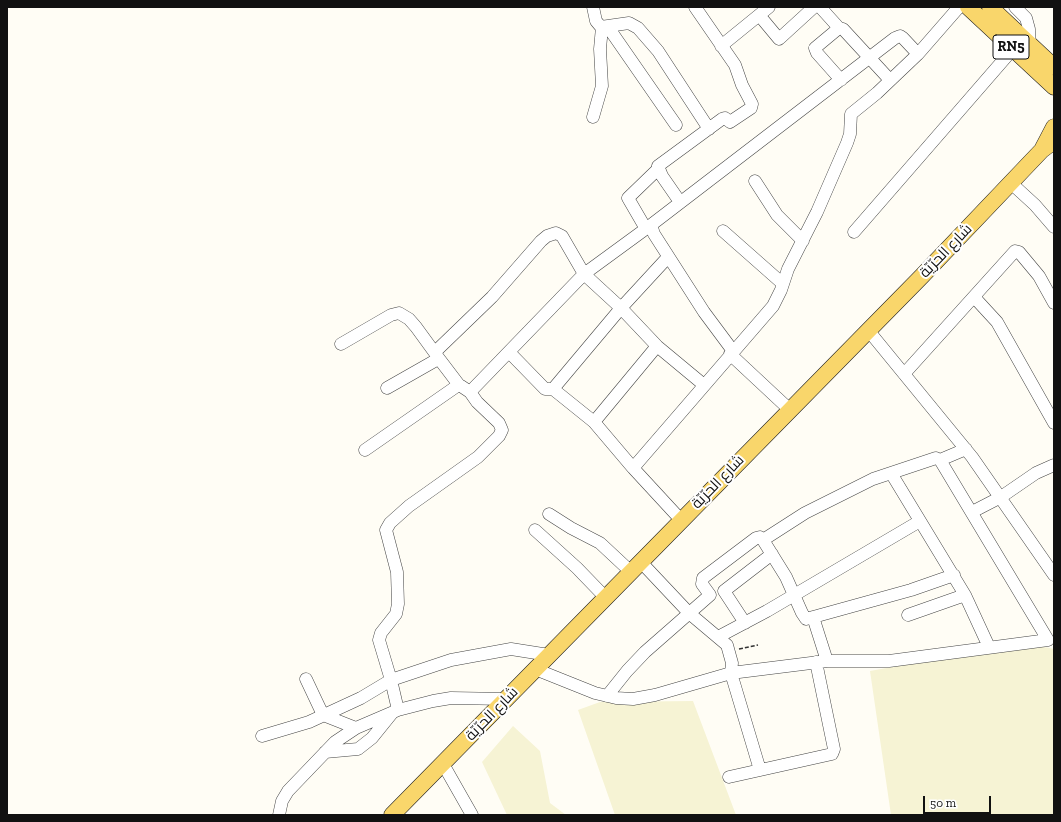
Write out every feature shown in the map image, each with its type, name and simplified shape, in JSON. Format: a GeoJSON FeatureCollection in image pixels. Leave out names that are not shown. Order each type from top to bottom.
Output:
{"type":"FeatureCollection","features":[{"type":"Feature","properties":{"kind":"main road","name":"RN5"},"geometry":{"type":"LineString","coordinates":[[990,7],[1054,67]]}},
{"type":"Feature","properties":{"kind":"main road","name":"RN5"},"geometry":{"type":"LineString","coordinates":[[977,10],[1012,48],[1054,87]]}},
{"type":"Feature","properties":{"kind":"main road","name":"شارع الحرّيّة"},"geometry":{"type":"LineString","coordinates":[[393,815],[1049,144],[1054,127]]}},
{"type":"Feature","properties":{"kind":"street"},"geometry":{"type":"LineString","coordinates":[[593,7],[598,25],[605,27],[629,23],[638,28],[658,51],[709,129]]}},
{"type":"Feature","properties":{"kind":"street"},"geometry":{"type":"LineString","coordinates":[[695,7],[735,65],[752,106],[730,122],[724,118],[659,165],[658,169],[628,198],[654,234],[732,353],[790,410]]}},
{"type":"Feature","properties":{"kind":"street"},"geometry":{"type":"LineString","coordinates":[[721,46],[764,11],[779,39],[814,7]]}},
{"type":"Feature","properties":{"kind":"street"},"geometry":{"type":"LineString","coordinates":[[820,7],[839,28],[843,29],[890,80]]}},
{"type":"Feature","properties":{"kind":"street"},"geometry":{"type":"LineString","coordinates":[[633,468],[774,306],[788,269],[803,241],[849,138],[851,114],[918,54],[959,7]]}},
{"type":"Feature","properties":{"kind":"street"},"geometry":{"type":"LineString","coordinates":[[1015,7],[1026,18],[1031,45],[1026,61]]}},
{"type":"Feature","properties":{"kind":"street"},"geometry":{"type":"LineString","coordinates":[[593,117],[602,86],[600,49],[605,27]]}},
{"type":"Feature","properties":{"kind":"street"},"geometry":{"type":"LineString","coordinates":[[605,27],[676,125]]}},
{"type":"Feature","properties":{"kind":"street"},"geometry":{"type":"LineString","coordinates":[[839,28],[815,49],[841,80]]}},
{"type":"Feature","properties":{"kind":"street"},"geometry":{"type":"LineString","coordinates":[[470,392],[584,274],[649,227],[898,36],[903,38],[918,54]]}},
{"type":"Feature","properties":{"kind":"street"},"geometry":{"type":"LineString","coordinates":[[854,232],[1012,48]]}},
{"type":"Feature","properties":{"kind":"street"},"geometry":{"type":"LineString","coordinates":[[658,169],[680,202]]}},
{"type":"Feature","properties":{"kind":"street"},"geometry":{"type":"LineString","coordinates":[[755,181],[777,215],[803,241]]}},
{"type":"Feature","properties":{"kind":"street"},"geometry":{"type":"LineString","coordinates":[[1011,183],[1035,204],[1054,227]]}},
{"type":"Feature","properties":{"kind":"street"},"geometry":{"type":"LineString","coordinates":[[723,231],[783,284]]}},
{"type":"Feature","properties":{"kind":"street"},"geometry":{"type":"LineString","coordinates":[[387,388],[433,361],[547,236],[556,233],[562,236],[584,274],[621,308],[657,346],[704,385]]}},
{"type":"Feature","properties":{"kind":"street"},"geometry":{"type":"LineString","coordinates":[[904,374],[1016,250],[1043,281],[1054,303]]}},
{"type":"Feature","properties":{"kind":"street"},"geometry":{"type":"LineString","coordinates":[[553,389],[621,308],[668,257]]}},
{"type":"Feature","properties":{"kind":"street"},"geometry":{"type":"LineString","coordinates":[[974,297],[997,322],[1054,422]]}},
{"type":"Feature","properties":{"kind":"street"},"geometry":{"type":"LineString","coordinates":[[341,344],[391,315],[399,314],[409,319],[459,385],[470,392],[477,402],[501,427],[499,436],[478,457],[409,506],[390,523],[386,530],[397,572],[398,604],[396,614],[381,633],[379,640],[391,680],[396,711]]}},
{"type":"Feature","properties":{"kind":"street"},"geometry":{"type":"LineString","coordinates":[[868,330],[966,449],[1001,497],[1054,575]]}},
{"type":"Feature","properties":{"kind":"street"},"geometry":{"type":"LineString","coordinates":[[594,422],[657,346]]}},
{"type":"Feature","properties":{"kind":"street"},"geometry":{"type":"LineString","coordinates":[[509,352],[544,389],[553,389],[594,422],[633,468],[681,520]]}},
{"type":"Feature","properties":{"kind":"street"},"geometry":{"type":"LineString","coordinates":[[365,450],[459,385]]}},
{"type":"Feature","properties":{"kind":"street"},"geometry":{"type":"LineString","coordinates":[[763,540],[804,513],[859,485],[936,458],[940,460],[966,449]]}},
{"type":"Feature","properties":{"kind":"street"},"geometry":{"type":"LineString","coordinates":[[535,669],[606,696],[623,699],[641,698],[731,673],[822,661],[876,662],[938,656],[989,647],[1051,640],[940,460]]}},
{"type":"Feature","properties":{"kind":"street"},"geometry":{"type":"LineString","coordinates":[[972,512],[1001,497],[1036,473],[1054,465]]}},
{"type":"Feature","properties":{"kind":"street"},"geometry":{"type":"LineString","coordinates":[[891,473],[954,575],[989,647]]}},
{"type":"Feature","properties":{"kind":"street"},"geometry":{"type":"LineString","coordinates":[[549,514],[585,536],[600,543],[635,566],[727,645],[730,652],[731,673],[760,770]]}},
{"type":"Feature","properties":{"kind":"street"},"geometry":{"type":"LineString","coordinates":[[718,637],[745,623],[920,521]]}},
{"type":"Feature","properties":{"kind":"street"},"geometry":{"type":"LineString","coordinates":[[535,530],[577,568],[605,597]]}},
{"type":"Feature","properties":{"kind":"street"},"geometry":{"type":"LineString","coordinates":[[772,554],[713,598],[702,584],[703,578],[756,538],[760,537],[772,554],[795,594],[806,619],[911,590],[954,575]]}},
{"type":"Feature","properties":{"kind":"street"},"geometry":{"type":"LineString","coordinates":[[724,591],[745,623]]}},
{"type":"Feature","properties":{"kind":"street"},"geometry":{"type":"LineString","coordinates":[[606,696],[641,657],[710,595]]}},
{"type":"Feature","properties":{"kind":"street"},"geometry":{"type":"LineString","coordinates":[[908,615],[965,595]]}},
{"type":"Feature","properties":{"kind":"street"},"geometry":{"type":"LineString","coordinates":[[729,777],[828,755],[833,752],[822,661],[813,617]]}},
{"type":"Feature","properties":{"kind":"street"},"geometry":{"type":"LineString","coordinates":[[262,736],[304,724],[360,698],[391,680],[450,660],[511,649],[550,655]]}},
{"type":"Feature","properties":{"kind":"street"},"geometry":{"type":"LineString","coordinates":[[306,680],[323,715],[356,728]]}},
{"type":"Feature","properties":{"kind":"street"},"geometry":{"type":"LineString","coordinates":[[279,815],[282,801],[288,792],[335,742],[356,728],[396,711],[451,698],[507,699]]}},
{"type":"Feature","properties":{"kind":"street"},"geometry":{"type":"LineString","coordinates":[[325,752],[358,749],[372,738],[396,711]]}},
{"type":"Feature","properties":{"kind":"street"},"geometry":{"type":"LineString","coordinates":[[443,764],[472,815]]}},
{"type":"Feature","properties":{"kind":"path"},"geometry":{"type":"LineString","coordinates":[[730,652],[758,645]]}},
{"type":"Feature","properties":{"kind":"shaded area"},"geometry":{"type":"Polygon","coordinates":[[[1025,643],[1054,649],[1054,815],[891,815],[870,671],[1025,643]]]}},
{"type":"Feature","properties":{"kind":"shaded area"},"geometry":{"type":"Polygon","coordinates":[[[693,701],[736,815],[615,815],[578,710],[600,702],[693,701]]]}},
{"type":"Feature","properties":{"kind":"shaded area"},"geometry":{"type":"Polygon","coordinates":[[[513,726],[540,751],[550,803],[566,815],[507,815],[482,762],[513,726]]]}}]}
